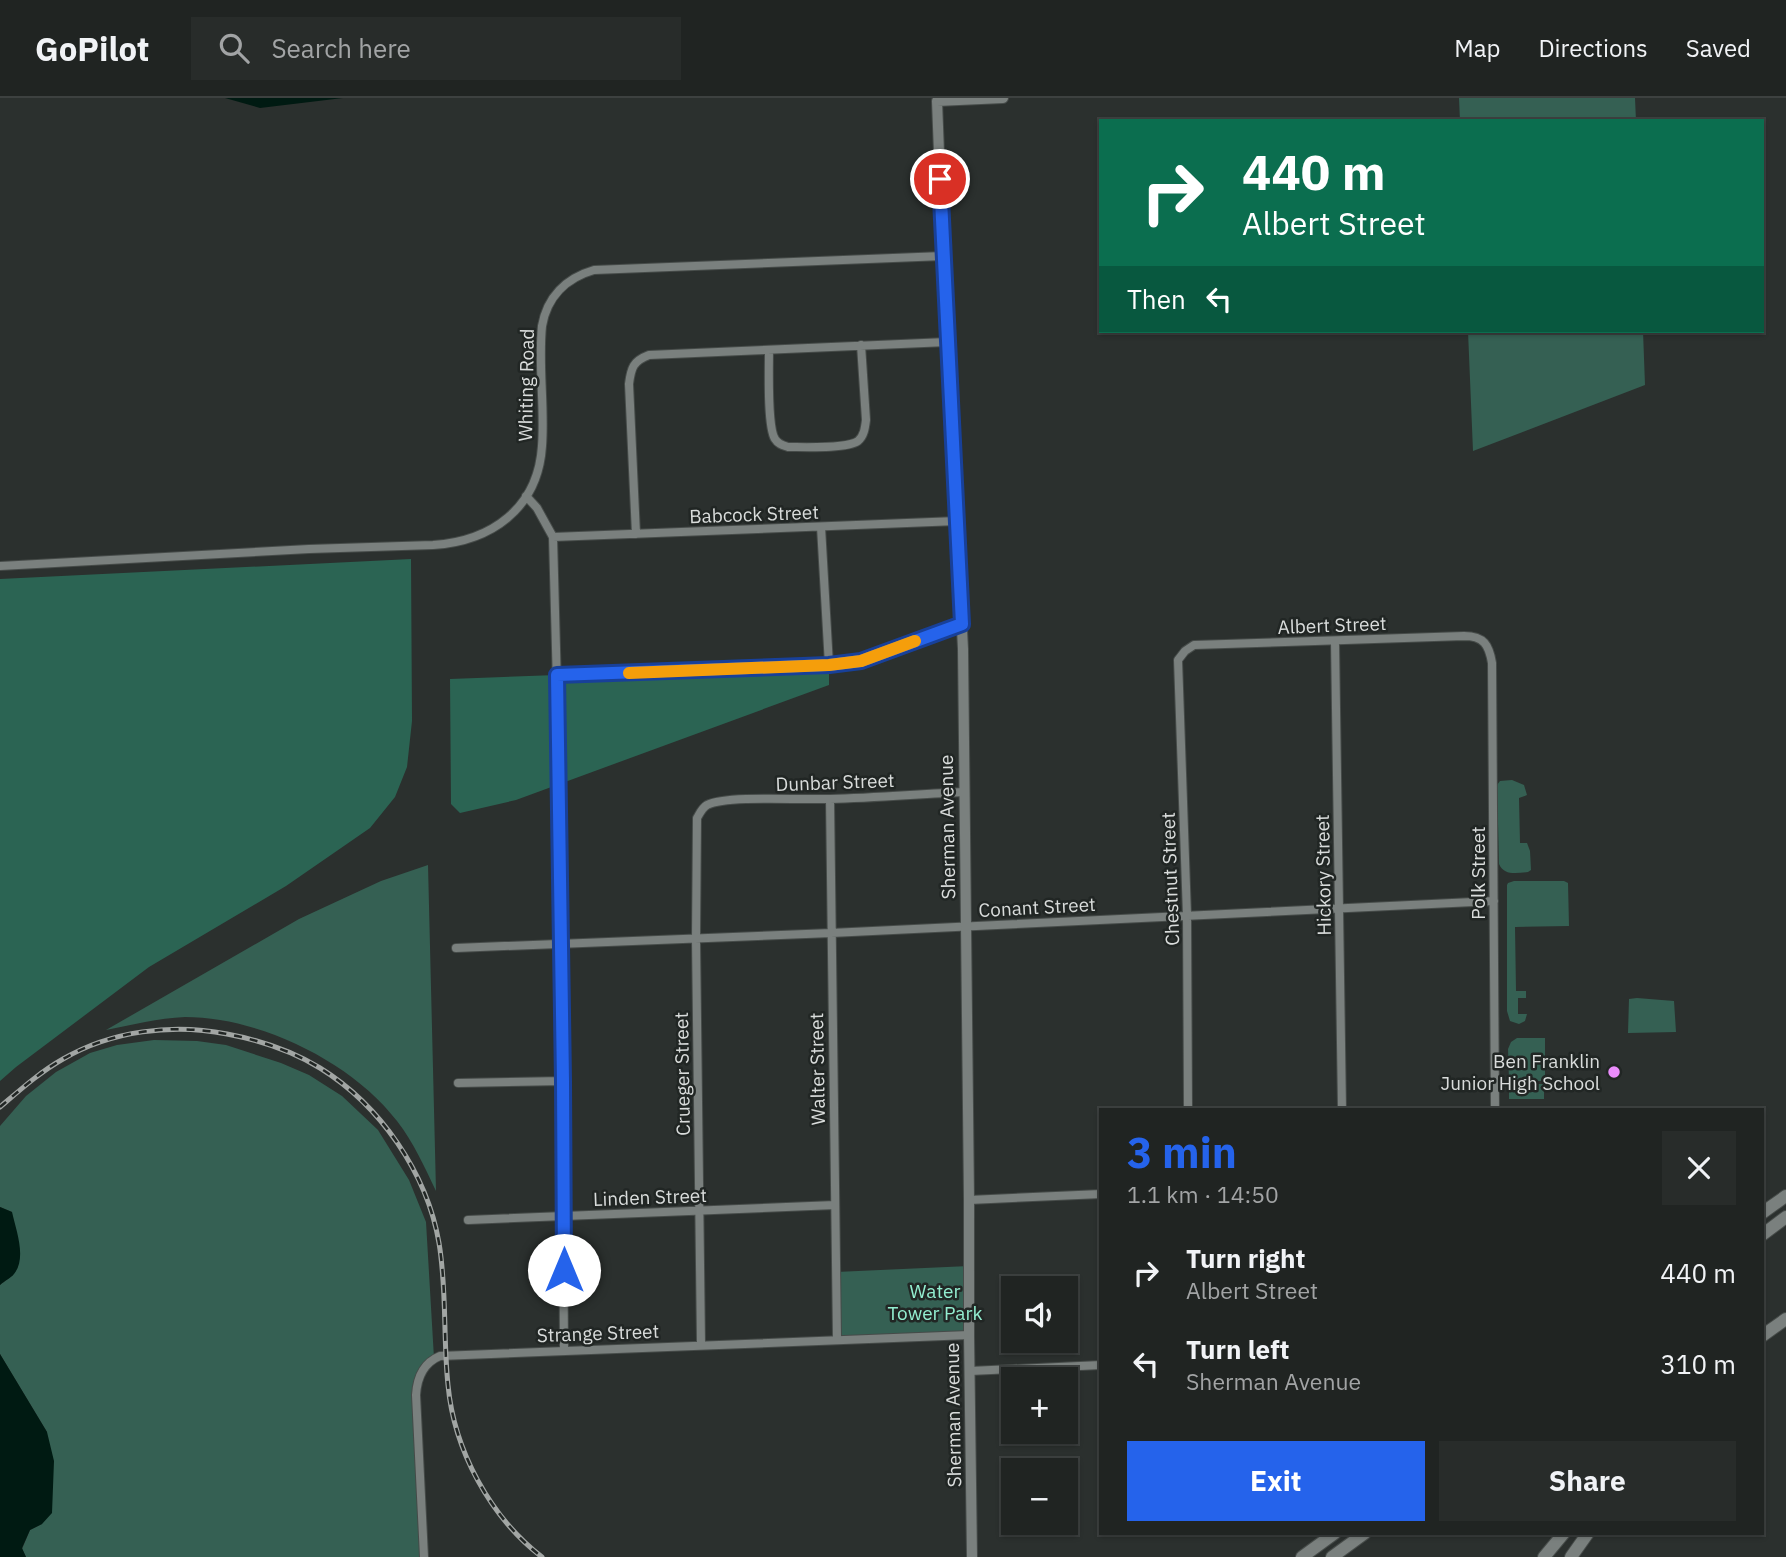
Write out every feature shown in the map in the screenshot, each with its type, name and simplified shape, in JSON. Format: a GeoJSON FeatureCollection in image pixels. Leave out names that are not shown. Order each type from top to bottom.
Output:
{"type":"FeatureCollection","features":[{"type":"Feature","properties":{"kind":"main road"},"geometry":{"type":"LineString","coordinates":[[1764,1212],[1786,1196]]}},
{"type":"Feature","properties":{"kind":"main road"},"geometry":{"type":"LineString","coordinates":[[1764,1234],[1786,1217]]}},
{"type":"Feature","properties":{"kind":"main road"},"geometry":{"type":"LineString","coordinates":[[1766,1331],[1786,1319]]}},
{"type":"Feature","properties":{"kind":"main road"},"geometry":{"type":"LineString","coordinates":[[1302,1557],[1332,1535]]}},
{"type":"Feature","properties":{"kind":"main road"},"geometry":{"type":"LineString","coordinates":[[1332,1557],[1362,1535]]}},
{"type":"Feature","properties":{"kind":"main road"},"geometry":{"type":"LineString","coordinates":[[1571,1557],[1586,1535]]}},
{"type":"Feature","properties":{"kind":"main road"},"geometry":{"type":"LineString","coordinates":[[1544,1557],[1560,1538]]}},
{"type":"Feature","properties":{"kind":"street"},"geometry":{"type":"LineString","coordinates":[[937,100],[1003,98]]}},
{"type":"Feature","properties":{"kind":"street","name":"Sherman Avenue"},"geometry":{"type":"LineString","coordinates":[[937,100],[962,624],[972,1557]]}},
{"type":"Feature","properties":{"kind":"street","name":"Whiting Road"},"geometry":{"type":"LineString","coordinates":[[0,566],[450,544],[475,537],[512,514],[526,496],[538,469],[542,446],[540,338],[543,319],[557,291],[584,273],[594,270],[943,257]]}},
{"type":"Feature","properties":{"kind":"street"},"geometry":{"type":"LineString","coordinates":[[636,534],[629,384],[634,365],[639,358],[649,355],[947,342]]}},
{"type":"Feature","properties":{"kind":"street"},"geometry":{"type":"LineString","coordinates":[[769,350],[771,422],[775,441],[788,447],[843,446],[856,442],[865,429],[861,345]]}},
{"type":"Feature","properties":{"kind":"street"},"geometry":{"type":"LineString","coordinates":[[526,496],[537,508],[553,537],[563,1081],[564,1350]]}},
{"type":"Feature","properties":{"kind":"street","name":"Babcock Street"},"geometry":{"type":"LineString","coordinates":[[553,537],[957,521]]}},
{"type":"Feature","properties":{"kind":"street"},"geometry":{"type":"LineString","coordinates":[[821,527],[829,665]]}},
{"type":"Feature","properties":{"kind":"street"},"geometry":{"type":"LineString","coordinates":[[557,675],[829,665],[861,661],[962,624]]}},
{"type":"Feature","properties":{"kind":"street","name":"Albert Street"},"geometry":{"type":"LineString","coordinates":[[1185,651],[1194,645],[1464,636],[1481,639]]}},
{"type":"Feature","properties":{"kind":"street","name":"Polk Street"},"geometry":{"type":"LineString","coordinates":[[1481,639],[1490,650],[1492,663],[1495,1108]]}},
{"type":"Feature","properties":{"kind":"street","name":"Hickory Street"},"geometry":{"type":"LineString","coordinates":[[1335,641],[1342,1108]]}},
{"type":"Feature","properties":{"kind":"street","name":"Chestnut Street"},"geometry":{"type":"LineString","coordinates":[[1185,651],[1178,660],[1187,915],[1188,1108]]}},
{"type":"Feature","properties":{"kind":"street","name":"Dunbar Street"},"geometry":{"type":"LineString","coordinates":[[706,805],[737,800],[830,799],[964,792]]}},
{"type":"Feature","properties":{"kind":"street","name":"Walter Street"},"geometry":{"type":"LineString","coordinates":[[830,799],[837,1339]]}},
{"type":"Feature","properties":{"kind":"street","name":"Crueger Street"},"geometry":{"type":"LineString","coordinates":[[701,1345],[696,831],[697,818],[706,805]]}},
{"type":"Feature","properties":{"kind":"street","name":"Conant Street"},"geometry":{"type":"LineString","coordinates":[[456,948],[1494,901]]}},
{"type":"Feature","properties":{"kind":"street"},"geometry":{"type":"LineString","coordinates":[[458,1083],[563,1081]]}},
{"type":"Feature","properties":{"kind":"street"},"geometry":{"type":"LineString","coordinates":[[969,1200],[1099,1194]]}},
{"type":"Feature","properties":{"kind":"street","name":"Linden Street"},"geometry":{"type":"LineString","coordinates":[[468,1220],[835,1205]]}},
{"type":"Feature","properties":{"kind":"street","name":"Strange Street"},"geometry":{"type":"LineString","coordinates":[[424,1557],[416,1395],[422,1372],[434,1358],[446,1355],[969,1335]]}},
{"type":"Feature","properties":{"kind":"street"},"geometry":{"type":"LineString","coordinates":[[970,1371],[1099,1365]]}},
{"type":"Feature","properties":{"kind":"green space"},"geometry":{"type":"Polygon","coordinates":[[[1459,98],[1635,98],[1636,119],[1460,119],[1459,98]]]}},
{"type":"Feature","properties":{"kind":"green space"},"geometry":{"type":"Polygon","coordinates":[[[1468,333],[1643,333],[1645,385],[1473,451],[1468,333]]]}},
{"type":"Feature","properties":{"kind":"green space"},"geometry":{"type":"Polygon","coordinates":[[[411,559],[412,721],[407,767],[395,797],[370,828],[286,886],[149,967],[0,1081],[0,579],[411,559]]]}},
{"type":"Feature","properties":{"kind":"green space"},"geometry":{"type":"Polygon","coordinates":[[[829,665],[829,685],[516,800],[460,813],[451,804],[450,679],[829,665]]]}},
{"type":"Feature","properties":{"kind":"green space"},"geometry":{"type":"Polygon","coordinates":[[[1512,780],[1524,785],[1527,795],[1519,798],[1520,843],[1527,843],[1530,851],[1531,870],[1528,872],[1507,872],[1499,864],[1497,785],[1500,781],[1512,780]]]}},
{"type":"Feature","properties":{"kind":"green space"},"geometry":{"type":"Polygon","coordinates":[[[428,865],[436,1191],[409,1138],[378,1100],[330,1062],[302,1047],[273,1034],[214,1019],[175,1018],[106,1030],[299,919],[381,881],[428,865]]]}},
{"type":"Feature","properties":{"kind":"green space"},"geometry":{"type":"Polygon","coordinates":[[[1514,881],[1568,883],[1569,926],[1515,927],[1516,991],[1526,991],[1526,998],[1518,998],[1518,1014],[1527,1014],[1525,1021],[1519,1024],[1510,1021],[1507,1011],[1507,885],[1514,881]]]}},
{"type":"Feature","properties":{"kind":"green space"},"geometry":{"type":"Polygon","coordinates":[[[1629,999],[1674,1001],[1676,1032],[1628,1033],[1629,999]]]}},
{"type":"Feature","properties":{"kind":"green space"},"geometry":{"type":"Polygon","coordinates":[[[1517,1038],[1545,1038],[1545,1081],[1509,1081],[1508,1049],[1511,1042],[1517,1038]]]}},
{"type":"Feature","properties":{"kind":"green space"},"geometry":{"type":"Polygon","coordinates":[[[154,1040],[226,1045],[309,1075],[342,1096],[378,1130],[409,1180],[426,1222],[434,1358],[419,1378],[424,1557],[26,1557],[22,1549],[30,1530],[42,1524],[47,1432],[0,1354],[0,1285],[13,1275],[12,1212],[0,1207],[0,1126],[26,1096],[56,1072],[90,1053],[117,1045],[154,1040]]]}},
{"type":"Feature","properties":{"kind":"green space"},"geometry":{"type":"Polygon","coordinates":[[[1509,1084],[1544,1084],[1544,1099],[1509,1099],[1509,1084]]]}},
{"type":"Feature","properties":{"kind":"green space","name":"Water Tower Park"},"geometry":{"type":"Polygon","coordinates":[[[969,1266],[969,1335],[837,1339],[836,1272],[969,1266]]]}},
{"type":"Feature","properties":{"kind":"shaded area"},"geometry":{"type":"Polygon","coordinates":[[[225,98],[343,98],[260,108],[225,98]]]}},
{"type":"Feature","properties":{"kind":"shaded area"},"geometry":{"type":"Polygon","coordinates":[[[0,1207],[12,1212],[18,1235],[20,1260],[14,1274],[0,1285],[0,1207]]]}},
{"type":"Feature","properties":{"kind":"shaded area"},"geometry":{"type":"Polygon","coordinates":[[[0,1354],[47,1432],[54,1461],[52,1513],[42,1524],[30,1530],[22,1548],[26,1557],[0,1557],[0,1354]]]}},
{"type":"Feature","properties":{"kind":"railway"},"geometry":{"type":"LineString","coordinates":[[0,1107],[46,1070],[82,1049],[121,1036],[164,1030],[206,1031],[263,1043],[309,1062],[342,1083],[381,1121],[398,1143],[424,1191],[439,1243],[448,1385],[458,1434],[491,1502],[523,1541],[542,1557]]}},
{"type":"Feature","properties":{"kind":"slow traffic"},"geometry":{"type":"LineString","coordinates":[[629,673],[829,665],[861,661],[915,641]]}},
{"type":"Feature","properties":{"kind":"place","name":"Ben Franklin Junior High School"},"geometry":{"type":"Point","coordinates":[1614,1072]}},
{"type":"Feature","properties":{"kind":"route"},"geometry":{"type":"LineString","coordinates":[[564,1270],[557,675],[829,665],[861,661],[962,624],[940,179]]}}]}
